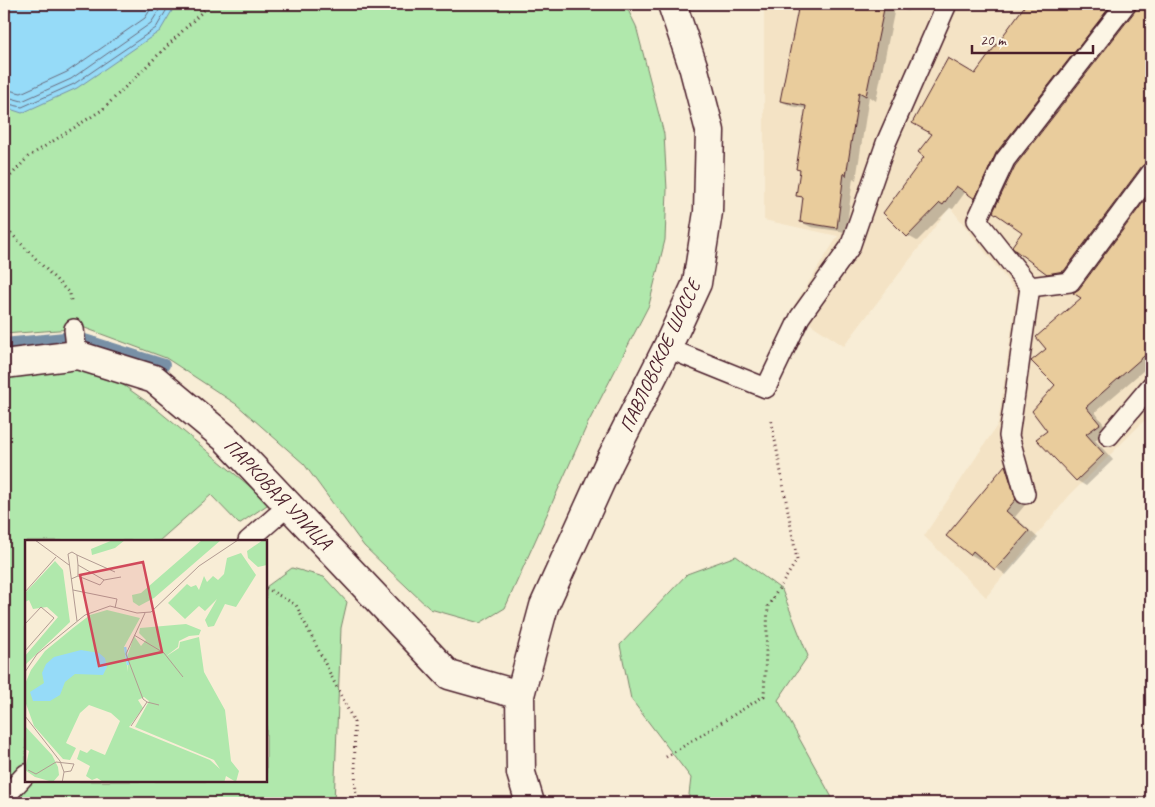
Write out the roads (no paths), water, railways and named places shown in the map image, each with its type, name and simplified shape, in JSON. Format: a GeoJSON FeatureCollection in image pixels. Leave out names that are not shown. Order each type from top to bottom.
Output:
{"type":"FeatureCollection","features":[{"type":"Feature","properties":{"kind":"main road","name":"ПАВЛОВСКОЕ ШОССЕ"},"geometry":{"type":"LineString","coordinates":[[530,803],[521,773],[520,695],[544,606],[609,462],[668,348],[697,284],[708,212],[710,131],[693,66],[672,4]]}},
{"type":"Feature","properties":{"kind":"main road","name":"ПАРКОВАЯ УЛИЦА"},"geometry":{"type":"LineString","coordinates":[[4,364],[75,342],[154,379],[225,438],[449,675],[520,695]]}},
{"type":"Feature","properties":{"kind":"lane"},"geometry":{"type":"LineString","coordinates":[[668,348],[766,388],[800,317],[850,246],[886,143],[947,4]]}},
{"type":"Feature","properties":{"kind":"lane"},"geometry":{"type":"LineString","coordinates":[[1025,494],[1009,436],[1030,287],[977,220],[1005,160],[1126,4]]}},
{"type":"Feature","properties":{"kind":"lane"},"geometry":{"type":"LineString","coordinates":[[1030,287],[1070,282],[1151,174]]}},
{"type":"Feature","properties":{"kind":"lane"},"geometry":{"type":"LineString","coordinates":[[1109,436],[1151,386]]}},
{"type":"Feature","properties":{"kind":"lane"},"geometry":{"type":"LineString","coordinates":[[249,540],[289,505]]}},
{"type":"Feature","properties":{"kind":"lane"},"geometry":{"type":"LineString","coordinates":[[4,798],[25,775]]}},
{"type":"Feature","properties":{"kind":"water"},"geometry":{"type":"Polygon","coordinates":[[[4,4],[176,4],[160,31],[77,88],[22,113],[4,107],[4,4]]]}},
{"type":"Feature","properties":{"kind":"waterway"},"geometry":{"type":"LineString","coordinates":[[4,344],[75,337],[164,365]]}}]}
